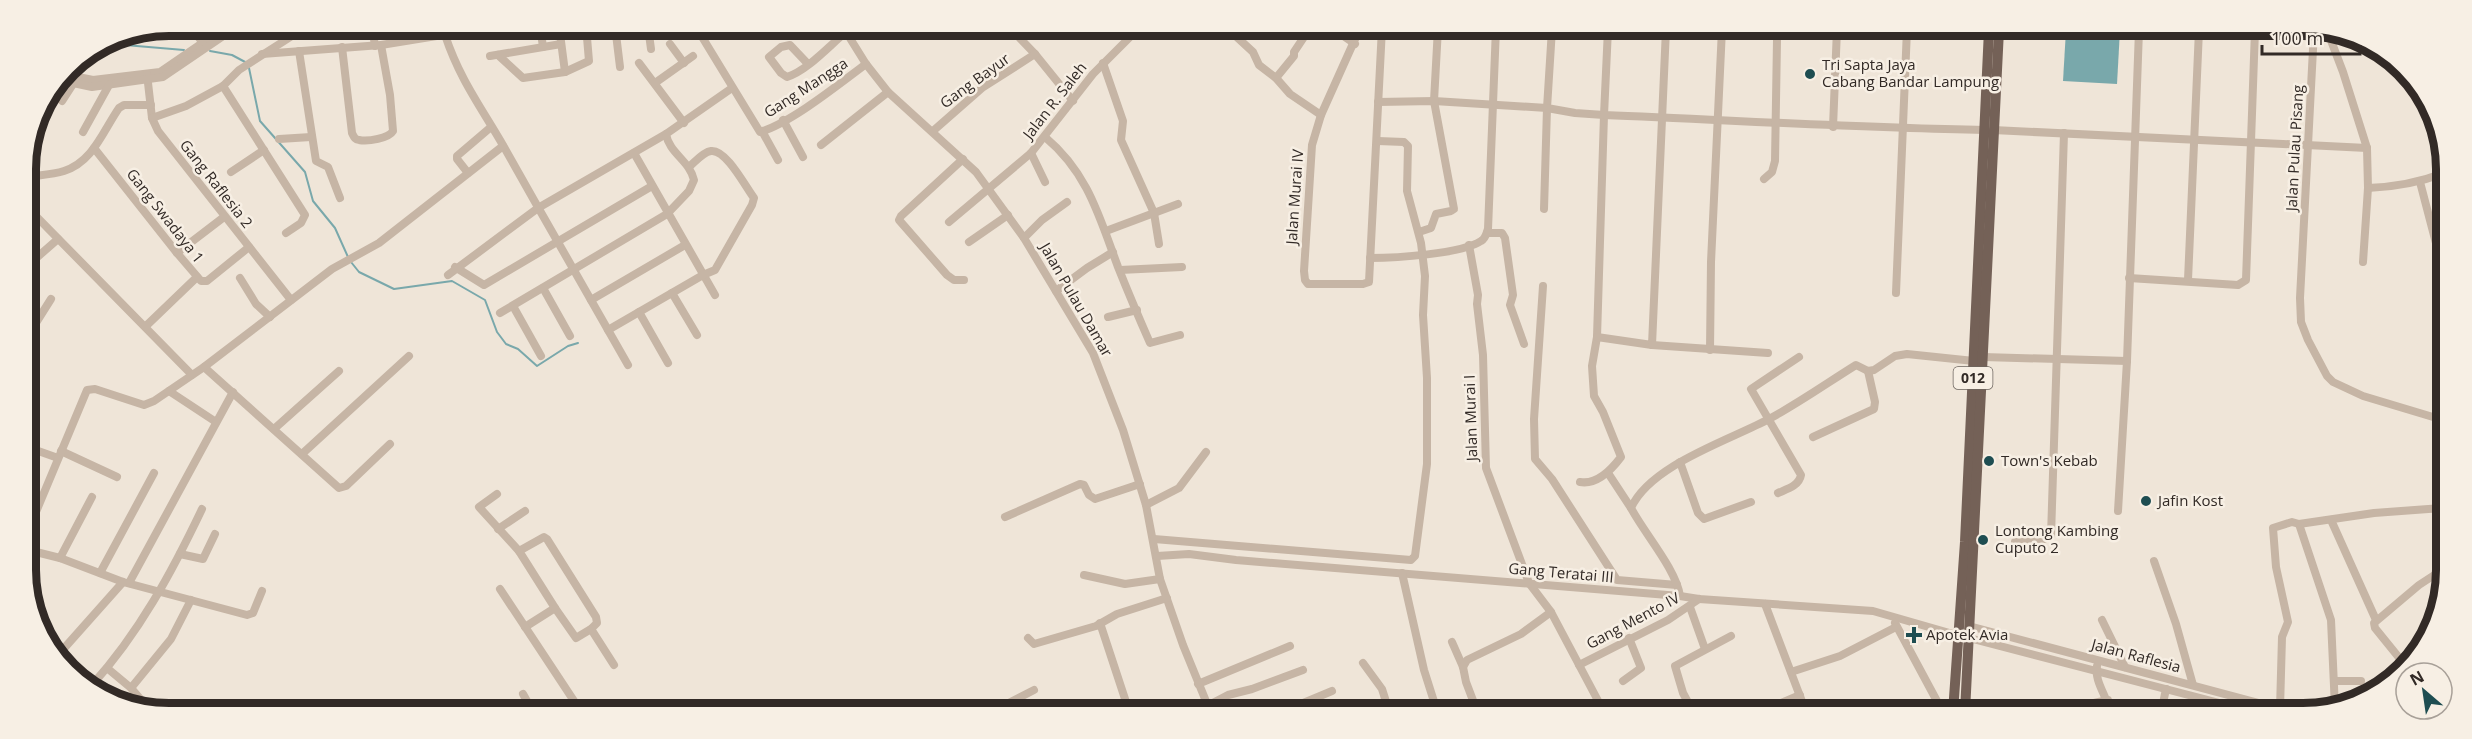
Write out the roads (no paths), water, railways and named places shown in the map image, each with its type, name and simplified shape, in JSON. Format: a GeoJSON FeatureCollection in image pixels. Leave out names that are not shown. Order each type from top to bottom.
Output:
{"type":"FeatureCollection","features":[{"type":"Feature","properties":{"kind":"main road","name":"012"},"geometry":{"type":"LineString","coordinates":[[1965,632],[1977,330],[1980,328],[1984,331],[1989,36]]}},
{"type":"Feature","properties":{"kind":"main road"},"geometry":{"type":"LineString","coordinates":[[1989,130],[1998,36]]}},
{"type":"Feature","properties":{"kind":"main road","name":"012"},"geometry":{"type":"LineString","coordinates":[[1977,356],[1976,320],[1989,130]]}},
{"type":"Feature","properties":{"kind":"main road"},"geometry":{"type":"LineString","coordinates":[[1976,320],[1982,321],[1985,301]]}},
{"type":"Feature","properties":{"kind":"main road"},"geometry":{"type":"LineString","coordinates":[[1953,703],[1965,632]]}},
{"type":"Feature","properties":{"kind":"main road"},"geometry":{"type":"LineString","coordinates":[[1965,632],[1965,703]]}},
{"type":"Feature","properties":{"kind":"street"},"geometry":{"type":"LineString","coordinates":[[197,36],[203,45]]}},
{"type":"Feature","properties":{"kind":"street"},"geometry":{"type":"LineString","coordinates":[[74,76],[93,80],[168,75],[196,55],[203,45],[214,36]]}},
{"type":"Feature","properties":{"kind":"street"},"geometry":{"type":"LineString","coordinates":[[68,83],[92,87],[147,77],[160,72],[220,36]]}},
{"type":"Feature","properties":{"kind":"street"},"geometry":{"type":"LineString","coordinates":[[152,118],[186,106],[223,86],[239,70],[261,54],[293,36]]}},
{"type":"Feature","properties":{"kind":"street"},"geometry":{"type":"LineString","coordinates":[[342,47],[352,133],[360,141],[388,136],[393,131],[390,95],[375,36]]}},
{"type":"Feature","properties":{"kind":"street"},"geometry":{"type":"LineString","coordinates":[[261,54],[378,45],[438,36]]}},
{"type":"Feature","properties":{"kind":"street"},"geometry":{"type":"LineString","coordinates":[[445,36],[460,75],[628,365]]}},
{"type":"Feature","properties":{"kind":"street"},"geometry":{"type":"LineString","coordinates":[[541,36],[543,47]]}},
{"type":"Feature","properties":{"kind":"street"},"geometry":{"type":"LineString","coordinates":[[560,36],[565,72]]}},
{"type":"Feature","properties":{"kind":"street"},"geometry":{"type":"LineString","coordinates":[[561,44],[494,55],[523,78],[565,72],[589,62],[587,36]]}},
{"type":"Feature","properties":{"kind":"street"},"geometry":{"type":"LineString","coordinates":[[616,36],[620,67]]}},
{"type":"Feature","properties":{"kind":"street"},"geometry":{"type":"LineString","coordinates":[[649,36],[651,49]]}},
{"type":"Feature","properties":{"kind":"street"},"geometry":{"type":"LineString","coordinates":[[702,36],[778,160]]}},
{"type":"Feature","properties":{"kind":"street"},"geometry":{"type":"LineString","coordinates":[[808,64],[790,45],[781,47],[769,57],[781,73],[788,77],[808,64],[838,36]]}},
{"type":"Feature","properties":{"kind":"street","name":"Jalan Pulau Damar"},"geometry":{"type":"LineString","coordinates":[[849,36],[866,64],[888,92],[963,159],[990,189],[1024,238],[1087,341],[1102,373],[1140,484],[1156,548],[1160,579],[1206,703]]}},
{"type":"Feature","properties":{"kind":"street"},"geometry":{"type":"LineString","coordinates":[[1018,36],[1073,101]]}},
{"type":"Feature","properties":{"kind":"street","name":"Jalan R. Saleh"},"geometry":{"type":"LineString","coordinates":[[949,222],[1031,153],[1103,63],[1131,36]]}},
{"type":"Feature","properties":{"kind":"street"},"geometry":{"type":"LineString","coordinates":[[1236,36],[1253,52],[1259,65],[1276,78],[1290,94],[1321,115]]}},
{"type":"Feature","properties":{"kind":"street"},"geometry":{"type":"LineString","coordinates":[[1276,78],[1294,56],[1294,52],[1305,36]]}},
{"type":"Feature","properties":{"kind":"street"},"geometry":{"type":"LineString","coordinates":[[1343,36],[1354,44]]}},
{"type":"Feature","properties":{"kind":"street","name":"Jalan Murai IV"},"geometry":{"type":"LineString","coordinates":[[1357,36],[1342,65],[1311,145],[1304,253],[1306,282],[1322,285],[1367,284],[1370,280],[1370,258]]}},
{"type":"Feature","properties":{"kind":"street"},"geometry":{"type":"LineString","coordinates":[[1382,36],[1378,141],[1370,258],[1423,256],[1483,240],[1487,233],[1495,36]]}},
{"type":"Feature","properties":{"kind":"street"},"geometry":{"type":"LineString","coordinates":[[1419,232],[1431,228],[1436,214],[1454,209],[1434,101],[1438,36]]}},
{"type":"Feature","properties":{"kind":"street"},"geometry":{"type":"LineString","coordinates":[[1544,209],[1552,36]]}},
{"type":"Feature","properties":{"kind":"street"},"geometry":{"type":"LineString","coordinates":[[1580,482],[1592,481],[1608,473],[1621,457],[1594,396],[1592,366],[1597,337],[1608,36]]}},
{"type":"Feature","properties":{"kind":"street"},"geometry":{"type":"LineString","coordinates":[[1652,345],[1666,36]]}},
{"type":"Feature","properties":{"kind":"street"},"geometry":{"type":"LineString","coordinates":[[1710,350],[1711,262],[1722,36]]}},
{"type":"Feature","properties":{"kind":"street"},"geometry":{"type":"LineString","coordinates":[[1833,126],[1837,36]]}},
{"type":"Feature","properties":{"kind":"street"},"geometry":{"type":"LineString","coordinates":[[1896,293],[1907,36]]}},
{"type":"Feature","properties":{"kind":"street"},"geometry":{"type":"LineString","coordinates":[[2118,512],[2127,361],[2139,36]]}},
{"type":"Feature","properties":{"kind":"street"},"geometry":{"type":"LineString","coordinates":[[2188,280],[2199,36]]}},
{"type":"Feature","properties":{"kind":"street"},"geometry":{"type":"LineString","coordinates":[[2130,278],[2238,285],[2246,280],[2249,144],[2255,36]]}},
{"type":"Feature","properties":{"kind":"street","name":"Jalan Pulau Pisang"},"geometry":{"type":"LineString","coordinates":[[2314,37],[2300,298],[2301,322],[2321,365],[2333,382],[2363,396],[2436,418]]}},
{"type":"Feature","properties":{"kind":"street"},"geometry":{"type":"LineString","coordinates":[[1764,179],[1774,168],[1777,39]]}},
{"type":"Feature","properties":{"kind":"street"},"geometry":{"type":"LineString","coordinates":[[2331,39],[2367,148],[2368,188],[2363,262]]}},
{"type":"Feature","properties":{"kind":"street"},"geometry":{"type":"LineString","coordinates":[[670,44],[684,63]]}},
{"type":"Feature","properties":{"kind":"street"},"geometry":{"type":"LineString","coordinates":[[299,51],[316,161],[328,167],[340,198]]}},
{"type":"Feature","properties":{"kind":"street","name":"Gang Bayur"},"geometry":{"type":"LineString","coordinates":[[933,131],[982,88],[1035,54]]}},
{"type":"Feature","properties":{"kind":"street"},"geometry":{"type":"LineString","coordinates":[[654,83],[693,56]]}},
{"type":"Feature","properties":{"kind":"street"},"geometry":{"type":"LineString","coordinates":[[639,63],[684,123]]}},
{"type":"Feature","properties":{"kind":"street"},"geometry":{"type":"LineString","coordinates":[[1103,63],[1123,121],[1120,140],[1154,213],[1159,244]]}},
{"type":"Feature","properties":{"kind":"street","name":"Gang Mangga"},"geometry":{"type":"LineString","coordinates":[[761,131],[783,120],[866,64]]}},
{"type":"Feature","properties":{"kind":"street","name":"Gang Raflesia 2"},"geometry":{"type":"LineString","coordinates":[[147,77],[152,118],[158,131],[291,300]]}},
{"type":"Feature","properties":{"kind":"street"},"geometry":{"type":"LineString","coordinates":[[62,101],[73,84]]}},
{"type":"Feature","properties":{"kind":"street"},"geometry":{"type":"LineString","coordinates":[[83,132],[109,85]]}},
{"type":"Feature","properties":{"kind":"street"},"geometry":{"type":"LineString","coordinates":[[223,86],[305,215],[301,223],[286,233]]}},
{"type":"Feature","properties":{"kind":"street"},"geometry":{"type":"LineString","coordinates":[[448,275],[455,267],[537,208],[684,123],[732,88]]}},
{"type":"Feature","properties":{"kind":"street"},"geometry":{"type":"LineString","coordinates":[[821,145],[888,92]]}},
{"type":"Feature","properties":{"kind":"street"},"geometry":{"type":"LineString","coordinates":[[1378,102],[1434,101],[1547,108],[1604,115],[1719,118],[1833,126],[2194,138],[2249,144],[2367,148]]}},
{"type":"Feature","properties":{"kind":"street"},"geometry":{"type":"LineString","coordinates":[[36,175],[65,171],[78,164],[94,148],[119,108],[124,105],[151,105]]}},
{"type":"Feature","properties":{"kind":"street"},"geometry":{"type":"LineString","coordinates":[[783,120],[803,157]]}},
{"type":"Feature","properties":{"kind":"street"},"geometry":{"type":"LineString","coordinates":[[468,173],[457,156],[491,126]]}},
{"type":"Feature","properties":{"kind":"street"},"geometry":{"type":"LineString","coordinates":[[2015,542],[2044,539],[2051,536],[2064,133]]}},
{"type":"Feature","properties":{"kind":"street"},"geometry":{"type":"LineString","coordinates":[[500,313],[667,214],[693,185],[693,176],[671,148],[666,134]]}},
{"type":"Feature","properties":{"kind":"street"},"geometry":{"type":"LineString","coordinates":[[279,139],[311,137]]}},
{"type":"Feature","properties":{"kind":"street"},"geometry":{"type":"LineString","coordinates":[[1045,137],[1068,158],[1080,174],[1106,231],[1151,344],[1180,335]]}},
{"type":"Feature","properties":{"kind":"street"},"geometry":{"type":"LineString","coordinates":[[1156,548],[1361,563],[1411,560],[1417,551],[1427,464],[1427,378],[1423,345],[1426,286],[1419,232],[1407,191],[1407,144],[1378,141]]}},
{"type":"Feature","properties":{"kind":"street"},"geometry":{"type":"LineString","coordinates":[[36,511],[87,390],[95,389],[144,405],[169,391],[340,264],[379,243],[503,146]]}},
{"type":"Feature","properties":{"kind":"street","name":"Gang Swadaya 1"},"geometry":{"type":"LineString","coordinates":[[94,148],[177,254],[204,282],[249,247]]}},
{"type":"Feature","properties":{"kind":"street"},"geometry":{"type":"LineString","coordinates":[[231,172],[264,150]]}},
{"type":"Feature","properties":{"kind":"street"},"geometry":{"type":"LineString","coordinates":[[608,330],[718,267],[754,198],[722,153],[713,150],[688,167]]}},
{"type":"Feature","properties":{"kind":"street"},"geometry":{"type":"LineString","coordinates":[[634,153],[715,295]]}},
{"type":"Feature","properties":{"kind":"street"},"geometry":{"type":"LineString","coordinates":[[1031,153],[1045,182]]}},
{"type":"Feature","properties":{"kind":"street"},"geometry":{"type":"LineString","coordinates":[[963,159],[899,220],[947,275],[954,280],[964,280]]}},
{"type":"Feature","properties":{"kind":"street"},"geometry":{"type":"LineString","coordinates":[[2368,188],[2395,187],[2436,176]]}},
{"type":"Feature","properties":{"kind":"street"},"geometry":{"type":"LineString","coordinates":[[2420,182],[2436,243]]}},
{"type":"Feature","properties":{"kind":"street"},"geometry":{"type":"LineString","coordinates":[[455,267],[484,285],[652,186]]}},
{"type":"Feature","properties":{"kind":"street"},"geometry":{"type":"LineString","coordinates":[[1024,238],[1042,220],[1067,202]]}},
{"type":"Feature","properties":{"kind":"street"},"geometry":{"type":"LineString","coordinates":[[1106,231],[1178,204]]}},
{"type":"Feature","properties":{"kind":"street"},"geometry":{"type":"LineString","coordinates":[[969,242],[1008,215]]}},
{"type":"Feature","properties":{"kind":"street"},"geometry":{"type":"LineString","coordinates":[[36,216],[192,375]]}},
{"type":"Feature","properties":{"kind":"street"},"geometry":{"type":"LineString","coordinates":[[177,254],[224,217]]}},
{"type":"Feature","properties":{"kind":"street"},"geometry":{"type":"LineString","coordinates":[[1487,233],[1504,235],[1513,295],[1510,305],[1524,344]]}},
{"type":"Feature","properties":{"kind":"street"},"geometry":{"type":"LineString","coordinates":[[36,258],[58,239]]}},
{"type":"Feature","properties":{"kind":"street"},"geometry":{"type":"LineString","coordinates":[[591,300],[686,245]]}},
{"type":"Feature","properties":{"kind":"street","name":"Jalan Murai I"},"geometry":{"type":"LineString","coordinates":[[1469,245],[1478,295],[1483,355],[1486,468],[1529,582],[1551,612],[1599,703]]}},
{"type":"Feature","properties":{"kind":"street"},"geometry":{"type":"LineString","coordinates":[[1056,291],[1113,252]]}},
{"type":"Feature","properties":{"kind":"street"},"geometry":{"type":"LineString","coordinates":[[1120,270],[1182,267]]}},
{"type":"Feature","properties":{"kind":"street"},"geometry":{"type":"LineString","coordinates":[[146,326],[197,277]]}},
{"type":"Feature","properties":{"kind":"street"},"geometry":{"type":"LineString","coordinates":[[240,278],[256,304],[270,316]]}},
{"type":"Feature","properties":{"kind":"street"},"geometry":{"type":"LineString","coordinates":[[1543,286],[1534,419],[1535,459],[1552,479],[1617,580],[1679,591]]}},
{"type":"Feature","properties":{"kind":"street"},"geometry":{"type":"LineString","coordinates":[[543,288],[570,336]]}},
{"type":"Feature","properties":{"kind":"street"},"geometry":{"type":"LineString","coordinates":[[672,293],[697,335]]}},
{"type":"Feature","properties":{"kind":"street"},"geometry":{"type":"LineString","coordinates":[[36,321],[51,299]]}},
{"type":"Feature","properties":{"kind":"street"},"geometry":{"type":"LineString","coordinates":[[513,306],[541,356]]}},
{"type":"Feature","properties":{"kind":"street"},"geometry":{"type":"LineString","coordinates":[[1108,317],[1137,310]]}},
{"type":"Feature","properties":{"kind":"street"},"geometry":{"type":"LineString","coordinates":[[639,312],[668,363]]}},
{"type":"Feature","properties":{"kind":"street"},"geometry":{"type":"LineString","coordinates":[[1597,337],[1652,345],[1768,352]]}},
{"type":"Feature","properties":{"kind":"street"},"geometry":{"type":"LineString","coordinates":[[1631,507],[1646,488],[1680,462],[1769,419],[1856,365],[1868,371],[1874,370],[1900,355],[2127,361]]}},
{"type":"Feature","properties":{"kind":"street"},"geometry":{"type":"LineString","coordinates":[[302,454],[409,356]]}},
{"type":"Feature","properties":{"kind":"street"},"geometry":{"type":"LineString","coordinates":[[1778,493],[1795,485],[1800,481],[1801,476],[1752,391],[1752,387],[1799,357]]}},
{"type":"Feature","properties":{"kind":"street"},"geometry":{"type":"LineString","coordinates":[[204,367],[341,488],[390,444]]}},
{"type":"Feature","properties":{"kind":"street"},"geometry":{"type":"LineString","coordinates":[[274,429],[339,371]]}},
{"type":"Feature","properties":{"kind":"street"},"geometry":{"type":"LineString","coordinates":[[1813,437],[1874,409],[1875,402],[1868,371]]}},
{"type":"Feature","properties":{"kind":"street"},"geometry":{"type":"LineString","coordinates":[[169,391],[216,422]]}},
{"type":"Feature","properties":{"kind":"street"},"geometry":{"type":"LineString","coordinates":[[62,649],[126,582],[184,485],[233,392]]}},
{"type":"Feature","properties":{"kind":"street"},"geometry":{"type":"LineString","coordinates":[[36,449],[59,455],[117,477]]}},
{"type":"Feature","properties":{"kind":"street"},"geometry":{"type":"LineString","coordinates":[[1146,505],[1179,488],[1206,452]]}},
{"type":"Feature","properties":{"kind":"street"},"geometry":{"type":"LineString","coordinates":[[1680,462],[1698,513],[1704,519],[1751,502]]}},
{"type":"Feature","properties":{"kind":"street"},"geometry":{"type":"LineString","coordinates":[[100,573],[154,473]]}},
{"type":"Feature","properties":{"kind":"street"},"geometry":{"type":"LineString","coordinates":[[1608,473],[1631,507],[1679,591]]}},
{"type":"Feature","properties":{"kind":"street"},"geometry":{"type":"LineString","coordinates":[[1005,517],[1080,484],[1095,499],[1140,484]]}},
{"type":"Feature","properties":{"kind":"street"},"geometry":{"type":"LineString","coordinates":[[497,494],[479,507],[519,551],[576,638],[591,629],[597,623],[596,617],[547,539],[544,537],[537,539],[519,551]]}},
{"type":"Feature","properties":{"kind":"street"},"geometry":{"type":"LineString","coordinates":[[60,558],[92,497]]}},
{"type":"Feature","properties":{"kind":"street"},"geometry":{"type":"LineString","coordinates":[[96,680],[161,591],[202,509]]}},
{"type":"Feature","properties":{"kind":"street"},"geometry":{"type":"LineString","coordinates":[[2280,703],[2282,637],[2288,622],[2276,567],[2272,531],[2274,526],[2374,513],[2436,509]]}},
{"type":"Feature","properties":{"kind":"street"},"geometry":{"type":"LineString","coordinates":[[498,529],[525,511]]}},
{"type":"Feature","properties":{"kind":"street"},"geometry":{"type":"LineString","coordinates":[[2331,519],[2376,620]]}},
{"type":"Feature","properties":{"kind":"street"},"geometry":{"type":"LineString","coordinates":[[2299,524],[2330,612],[2335,699]]}},
{"type":"Feature","properties":{"kind":"street"},"geometry":{"type":"LineString","coordinates":[[180,554],[203,559],[216,534]]}},
{"type":"Feature","properties":{"kind":"street","name":"Gang Teratai III"},"geometry":{"type":"LineString","coordinates":[[1156,548],[1189,554],[1361,563],[1402,573],[1679,591],[1699,599],[1873,611],[1965,632]]}},
{"type":"Feature","properties":{"kind":"street"},"geometry":{"type":"LineString","coordinates":[[36,552],[60,558],[126,582],[249,615],[253,613],[262,591]]}},
{"type":"Feature","properties":{"kind":"street"},"geometry":{"type":"LineString","coordinates":[[2154,561],[2180,635],[2193,685]]}},
{"type":"Feature","properties":{"kind":"street"},"geometry":{"type":"LineString","coordinates":[[1402,573],[1424,670],[1434,703]]}},
{"type":"Feature","properties":{"kind":"street"},"geometry":{"type":"LineString","coordinates":[[1084,574],[1125,584],[1160,579]]}},
{"type":"Feature","properties":{"kind":"street"},"geometry":{"type":"LineString","coordinates":[[2401,660],[2373,625],[2376,620],[2436,575]]}},
{"type":"Feature","properties":{"kind":"street"},"geometry":{"type":"LineString","coordinates":[[500,589],[575,703]]}},
{"type":"Feature","properties":{"kind":"street"},"geometry":{"type":"LineString","coordinates":[[1028,638],[1032,643],[1037,644],[1167,598]]}},
{"type":"Feature","properties":{"kind":"street","name":"Gang Mento IV"},"geometry":{"type":"LineString","coordinates":[[1579,665],[1690,607],[1699,599]]}},
{"type":"Feature","properties":{"kind":"street"},"geometry":{"type":"LineString","coordinates":[[131,688],[171,639],[191,600]]}},
{"type":"Feature","properties":{"kind":"street"},"geometry":{"type":"LineString","coordinates":[[1765,604],[1803,703]]}},
{"type":"Feature","properties":{"kind":"street"},"geometry":{"type":"LineString","coordinates":[[1690,607],[1705,649]]}},
{"type":"Feature","properties":{"kind":"street"},"geometry":{"type":"LineString","coordinates":[[525,627],[555,609]]}},
{"type":"Feature","properties":{"kind":"street"},"geometry":{"type":"LineString","coordinates":[[1463,667],[1467,660],[1521,634],[1551,612]]}},
{"type":"Feature","properties":{"kind":"street"},"geometry":{"type":"LineString","coordinates":[[1893,617],[1896,627],[1938,703]]}},
{"type":"Feature","properties":{"kind":"street"},"geometry":{"type":"LineString","coordinates":[[2102,620],[2125,667]]}},
{"type":"Feature","properties":{"kind":"street"},"geometry":{"type":"LineString","coordinates":[[1100,623],[1126,703]]}},
{"type":"Feature","properties":{"kind":"street"},"geometry":{"type":"LineString","coordinates":[[1791,672],[1840,656],[1896,627]]}},
{"type":"Feature","properties":{"kind":"street"},"geometry":{"type":"LineString","coordinates":[[591,629],[614,665]]}},
{"type":"Feature","properties":{"kind":"street","name":"Jalan Raflesia"},"geometry":{"type":"LineString","coordinates":[[1965,632],[2098,665],[2166,689],[2233,703]]}},
{"type":"Feature","properties":{"kind":"street"},"geometry":{"type":"LineString","coordinates":[[1689,703],[1674,667],[1731,636]]}},
{"type":"Feature","properties":{"kind":"street"},"geometry":{"type":"LineString","coordinates":[[1623,681],[1641,668],[1629,638]]}},
{"type":"Feature","properties":{"kind":"street"},"geometry":{"type":"LineString","coordinates":[[1452,642],[1463,667],[1474,703]]}},
{"type":"Feature","properties":{"kind":"street"},"geometry":{"type":"LineString","coordinates":[[1198,684],[1290,646]]}},
{"type":"Feature","properties":{"kind":"street"},"geometry":{"type":"LineString","coordinates":[[1363,663],[1382,689],[1386,703]]}},
{"type":"Feature","properties":{"kind":"street"},"geometry":{"type":"LineString","coordinates":[[2098,665],[2100,684],[2108,703]]}},
{"type":"Feature","properties":{"kind":"street","name":"Jalan Raflesia"},"geometry":{"type":"LineString","coordinates":[[2098,665],[2125,667],[2193,685],[2245,703]]}},
{"type":"Feature","properties":{"kind":"street"},"geometry":{"type":"LineString","coordinates":[[107,668],[141,699]]}},
{"type":"Feature","properties":{"kind":"street"},"geometry":{"type":"LineString","coordinates":[[1216,703],[1228,695],[1252,689],[1303,670]]}},
{"type":"Feature","properties":{"kind":"street"},"geometry":{"type":"LineString","coordinates":[[2334,681],[2361,681]]}},
{"type":"Feature","properties":{"kind":"street"},"geometry":{"type":"LineString","coordinates":[[2163,703],[2166,689]]}},
{"type":"Feature","properties":{"kind":"street"},"geometry":{"type":"LineString","coordinates":[[1009,703],[1034,690]]}},
{"type":"Feature","properties":{"kind":"street"},"geometry":{"type":"LineString","coordinates":[[1303,703],[1332,691]]}},
{"type":"Feature","properties":{"kind":"street"},"geometry":{"type":"LineString","coordinates":[[523,694],[528,703]]}},
{"type":"Feature","properties":{"kind":"street"},"geometry":{"type":"LineString","coordinates":[[1781,703],[1800,695]]}},
{"type":"Feature","properties":{"kind":"street"},"geometry":{"type":"LineString","coordinates":[[2098,703],[2108,700]]}},
{"type":"Feature","properties":{"kind":"water"},"geometry":{"type":"Polygon","coordinates":[[[2066,36],[2120,36],[2117,84],[2063,81],[2066,36]]]}},
{"type":"Feature","properties":{"kind":"waterway"},"geometry":{"type":"LineString","coordinates":[[122,45],[184,50]]}},
{"type":"Feature","properties":{"kind":"waterway"},"geometry":{"type":"LineString","coordinates":[[210,51],[232,55],[247,63]]}},
{"type":"Feature","properties":{"kind":"waterway"},"geometry":{"type":"LineString","coordinates":[[249,68],[260,121],[305,172],[313,201],[335,228],[348,257]]}},
{"type":"Feature","properties":{"kind":"waterway"},"geometry":{"type":"LineString","coordinates":[[351,262],[359,272],[394,289],[452,281],[485,300],[497,332],[506,344],[518,349],[537,366],[568,346],[578,343]]}},
{"type":"Feature","properties":{"kind":"place","name":"Tri Sapta Jaya Cabang Bandar Lampung"},"geometry":{"type":"Point","coordinates":[1810,74]}},
{"type":"Feature","properties":{"kind":"place","name":"Town's Kebab"},"geometry":{"type":"Point","coordinates":[1989,461]}},
{"type":"Feature","properties":{"kind":"place","name":"Jafin Kost"},"geometry":{"type":"Point","coordinates":[2146,501]}},
{"type":"Feature","properties":{"kind":"place","name":"Lontong Kambing Cuputo 2"},"geometry":{"type":"Point","coordinates":[1983,540]}},
{"type":"Feature","properties":{"kind":"place","name":"Apotek Avia"},"geometry":{"type":"Point","coordinates":[1914,635]}}]}
